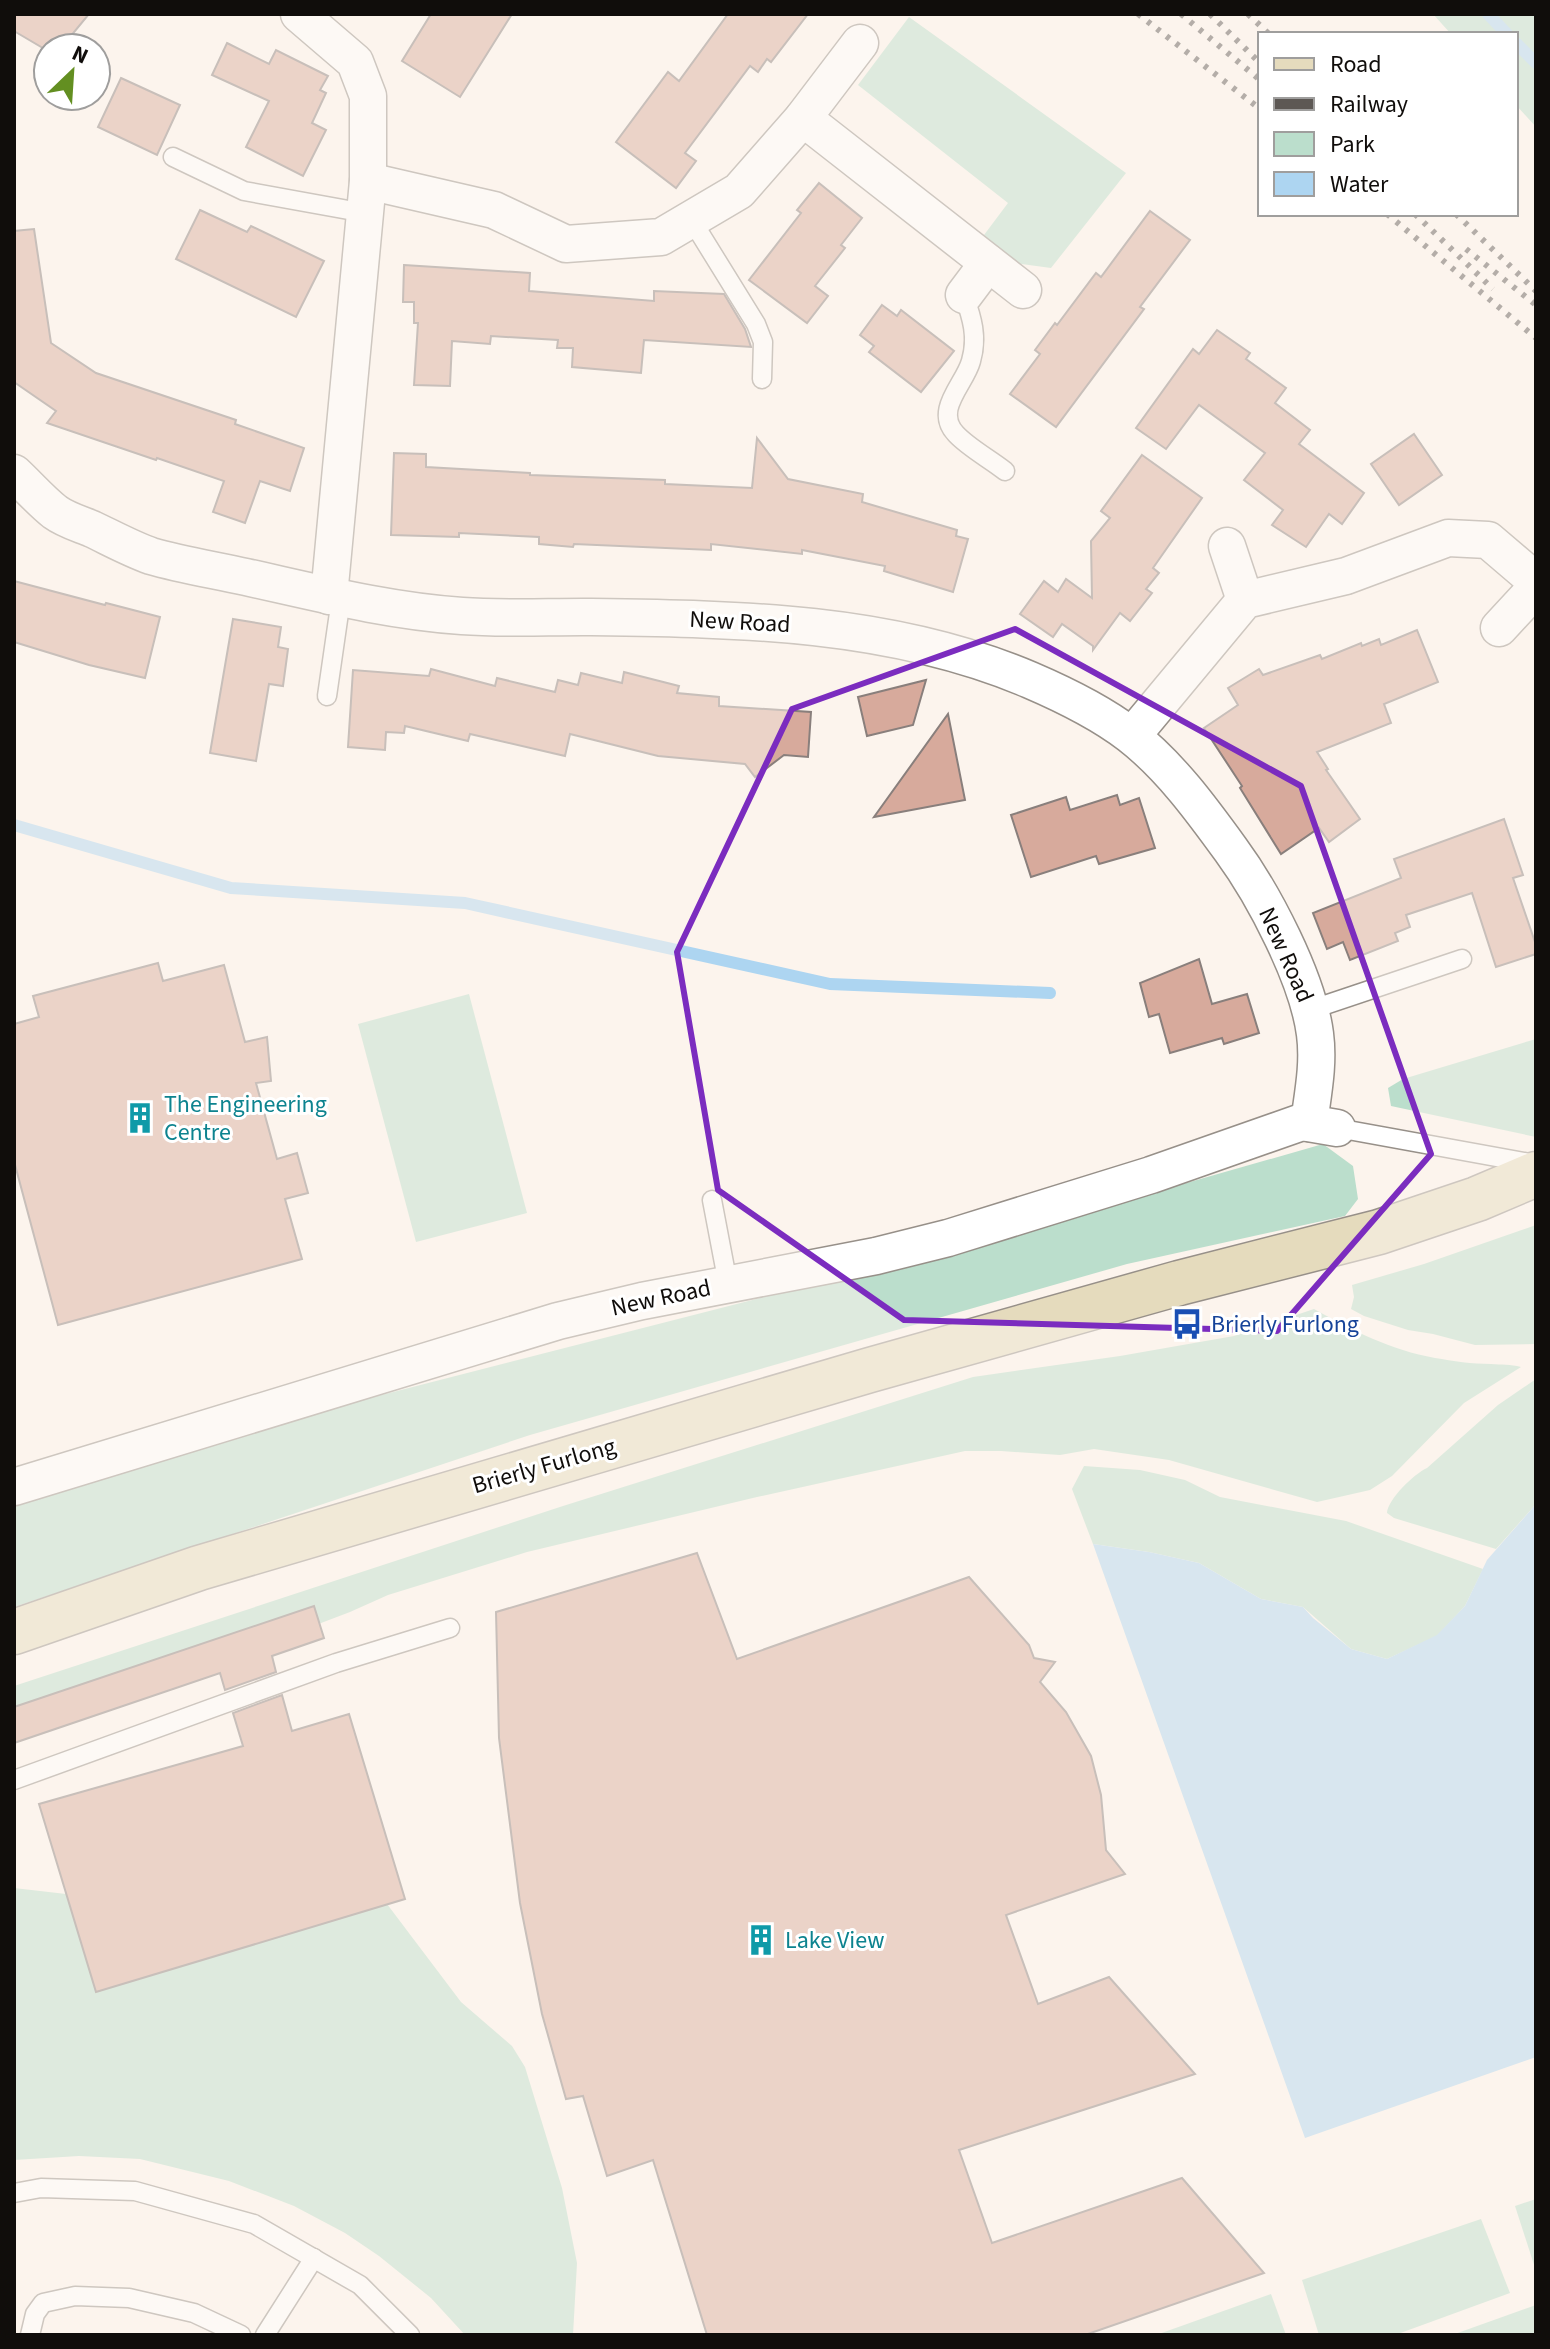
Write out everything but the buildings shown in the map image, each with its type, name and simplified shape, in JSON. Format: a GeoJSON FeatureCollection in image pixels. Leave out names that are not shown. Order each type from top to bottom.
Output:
{"type":"FeatureCollection","features":[{"type":"Feature","properties":{"kind":"street"},"geometry":{"type":"LineString","coordinates":[[303,15],[355,62],[368,96],[366,197],[335,597]]}},
{"type":"Feature","properties":{"kind":"street"},"geometry":{"type":"LineString","coordinates":[[366,197],[494,210],[566,244],[661,237],[739,191],[803,118],[860,43]]}},
{"type":"Feature","properties":{"kind":"street"},"geometry":{"type":"LineString","coordinates":[[803,118],[1023,290]]}},
{"type":"Feature","properties":{"kind":"street"},"geometry":{"type":"LineString","coordinates":[[964,295],[988,263]]}},
{"type":"Feature","properties":{"kind":"street","name":"New Road"},"geometry":{"type":"LineString","coordinates":[[14,473],[58,514],[150,555],[399,611],[465,616],[737,620],[820,627],[888,637],[949,651],[1004,669],[1058,692],[1132,736],[1204,812],[1239,861],[1268,909],[1293,961],[1310,1010],[1315,1031],[1323,1125],[1302,1122],[1151,1175],[948,1238],[876,1256],[558,1321],[14,1487]]}},
{"type":"Feature","properties":{"kind":"street"},"geometry":{"type":"LineString","coordinates":[[1132,736],[1245,600],[1346,576],[1448,538],[1488,540],[1536,581]]}},
{"type":"Feature","properties":{"kind":"street"},"geometry":{"type":"LineString","coordinates":[[1227,546],[1245,600]]}},
{"type":"Feature","properties":{"kind":"street"},"geometry":{"type":"LineString","coordinates":[[1499,628],[1536,588]]}},
{"type":"Feature","properties":{"kind":"street","name":"Brierly Furlong"},"geometry":{"type":"LineString","coordinates":[[14,1632],[199,1568],[855,1374],[1179,1283],[1379,1232],[1477,1199],[1536,1174]]}},
{"type":"Feature","properties":{"kind":"lane"},"geometry":{"type":"LineString","coordinates":[[173,157],[244,191],[366,197]]}},
{"type":"Feature","properties":{"kind":"lane"},"geometry":{"type":"LineString","coordinates":[[691,219],[756,324],[763,342],[762,379]]}},
{"type":"Feature","properties":{"kind":"lane"},"geometry":{"type":"LineString","coordinates":[[964,295],[975,328],[974,346],[971,364],[950,401],[948,417],[954,432],[1005,471]]}},
{"type":"Feature","properties":{"kind":"lane"},"geometry":{"type":"LineString","coordinates":[[327,696],[335,597]]}},
{"type":"Feature","properties":{"kind":"lane"},"geometry":{"type":"LineString","coordinates":[[1310,1010],[1462,959]]}},
{"type":"Feature","properties":{"kind":"lane","name":"New Road"},"geometry":{"type":"LineString","coordinates":[[1323,1125],[1536,1164]]}},
{"type":"Feature","properties":{"kind":"lane"},"geometry":{"type":"LineString","coordinates":[[712,1200],[728,1284]]}},
{"type":"Feature","properties":{"kind":"lane"},"geometry":{"type":"LineString","coordinates":[[14,1780],[336,1663],[450,1628]]}},
{"type":"Feature","properties":{"kind":"lane"},"geometry":{"type":"LineString","coordinates":[[14,2193],[41,2188],[135,2191],[254,2224],[360,2285],[410,2335]]}},
{"type":"Feature","properties":{"kind":"lane"},"geometry":{"type":"LineString","coordinates":[[265,2335],[314,2258]]}},
{"type":"Feature","properties":{"kind":"lane"},"geometry":{"type":"LineString","coordinates":[[30,2335],[35,2314],[43,2303],[75,2296],[129,2298],[194,2313],[241,2335]]}},
{"type":"Feature","properties":{"kind":"highlighted area"},"geometry":{"type":"Polygon","coordinates":[[[1015,629],[1301,786],[1431,1154],[1277,1331],[904,1320],[718,1190],[677,952],[792,709],[1015,629]]]}},
{"type":"Feature","properties":{"kind":"green space"},"geometry":{"type":"Polygon","coordinates":[[[1433,14],[1536,14],[1536,127],[1518,107],[1518,32],[1449,32],[1433,14]]]}},
{"type":"Feature","properties":{"kind":"green space"},"geometry":{"type":"Polygon","coordinates":[[[909,17],[1126,173],[1051,268],[1015,263],[984,235],[1008,203],[858,85],[909,17]]]}},
{"type":"Feature","properties":{"kind":"green space"},"geometry":{"type":"Polygon","coordinates":[[[469,994],[527,1213],[416,1242],[358,1024],[469,994]]]}},
{"type":"Feature","properties":{"kind":"green space"},"geometry":{"type":"Polygon","coordinates":[[[1536,1039],[1536,1137],[1391,1106],[1388,1088],[1403,1079],[1536,1039]]]}},
{"type":"Feature","properties":{"kind":"green space"},"geometry":{"type":"Polygon","coordinates":[[[1323,1144],[1353,1166],[1358,1199],[1345,1216],[1127,1264],[530,1435],[14,1607],[14,1507],[230,1434],[1005,1235],[1323,1144]]]}},
{"type":"Feature","properties":{"kind":"green space"},"geometry":{"type":"Polygon","coordinates":[[[1536,1225],[1536,1344],[1475,1345],[1408,1330],[1351,1309],[1354,1297],[1352,1285],[1536,1225]]]}},
{"type":"Feature","properties":{"kind":"green space"},"geometry":{"type":"Polygon","coordinates":[[[1314,1309],[1373,1339],[1403,1350],[1435,1358],[1521,1367],[1464,1403],[1392,1476],[1370,1490],[1317,1502],[1169,1460],[1094,1449],[1060,1455],[965,1451],[527,1552],[388,1595],[14,1740],[14,1686],[563,1506],[973,1377],[1234,1336],[1314,1309]]]}},
{"type":"Feature","properties":{"kind":"green space"},"geometry":{"type":"Polygon","coordinates":[[[1536,1379],[1536,1504],[1496,1549],[1394,1518],[1387,1513],[1392,1501],[1409,1481],[1498,1405],[1536,1379]]]}},
{"type":"Feature","properties":{"kind":"green space"},"geometry":{"type":"Polygon","coordinates":[[[1084,1466],[1140,1470],[1185,1480],[1220,1497],[1346,1521],[1483,1569],[1465,1606],[1437,1636],[1387,1659],[1351,1649],[1303,1607],[1261,1599],[1199,1563],[1093,1544],[1072,1489],[1084,1466]]]}},
{"type":"Feature","properties":{"kind":"green space"},"geometry":{"type":"Polygon","coordinates":[[[14,1888],[66,1894],[96,1992],[387,1904],[461,2002],[512,2046],[525,2067],[562,2188],[577,2263],[573,2335],[465,2335],[431,2298],[345,2233],[294,2206],[229,2181],[140,2159],[79,2156],[14,2160],[14,1888]]]}},
{"type":"Feature","properties":{"kind":"green space"},"geometry":{"type":"Polygon","coordinates":[[[1536,2199],[1536,2271],[1515,2206],[1536,2199]]]}},
{"type":"Feature","properties":{"kind":"green space"},"geometry":{"type":"Polygon","coordinates":[[[1481,2219],[1510,2293],[1395,2335],[1319,2335],[1302,2280],[1481,2219]]]}},
{"type":"Feature","properties":{"kind":"green space"},"geometry":{"type":"Polygon","coordinates":[[[1271,2294],[1286,2335],[1156,2335],[1271,2294]]]}},
{"type":"Feature","properties":{"kind":"green space"},"geometry":{"type":"Polygon","coordinates":[[[1536,2305],[1536,2335],[1452,2335],[1536,2305]]]}},
{"type":"Feature","properties":{"kind":"water"},"geometry":{"type":"Polygon","coordinates":[[[1536,1504],[1536,2057],[1305,2138],[1093,1544],[1199,1563],[1261,1599],[1303,1607],[1351,1649],[1387,1659],[1437,1635],[1465,1606],[1487,1560],[1536,1504]]]}},
{"type":"Feature","properties":{"kind":"waterway"},"geometry":{"type":"LineString","coordinates":[[1488,14],[1505,32]]}},
{"type":"Feature","properties":{"kind":"waterway"},"geometry":{"type":"LineString","coordinates":[[1518,45],[1536,63]]}},
{"type":"Feature","properties":{"kind":"waterway"},"geometry":{"type":"LineString","coordinates":[[14,825],[231,888],[465,903],[830,984],[1050,993]]}},
{"type":"Feature","properties":{"kind":"railway"},"geometry":{"type":"LineString","coordinates":[[1138,14],[1258,107]]}},
{"type":"Feature","properties":{"kind":"railway"},"geometry":{"type":"LineString","coordinates":[[1181,14],[1258,78]]}},
{"type":"Feature","properties":{"kind":"railway"},"geometry":{"type":"LineString","coordinates":[[1210,14],[1258,61]]}},
{"type":"Feature","properties":{"kind":"railway"},"geometry":{"type":"LineString","coordinates":[[1248,14],[1267,32]]}},
{"type":"Feature","properties":{"kind":"railway"},"geometry":{"type":"LineString","coordinates":[[1389,216],[1536,338]]}},
{"type":"Feature","properties":{"kind":"railway"},"geometry":{"type":"LineString","coordinates":[[1417,216],[1493,289]]}},
{"type":"Feature","properties":{"kind":"railway"},"geometry":{"type":"LineString","coordinates":[[1458,216],[1536,291]]}},
{"type":"Feature","properties":{"kind":"railway"},"geometry":{"type":"LineString","coordinates":[[1466,249],[1536,305]]}},
{"type":"Feature","properties":{"kind":"place","name":"The Engineering Centre"},"geometry":{"type":"Point","coordinates":[140,1118]}},
{"type":"Feature","properties":{"kind":"place","name":"Brierly Furlong"},"geometry":{"type":"Point","coordinates":[1187,1324]}},
{"type":"Feature","properties":{"kind":"place","name":"Lake View"},"geometry":{"type":"Point","coordinates":[761,1940]}}]}
